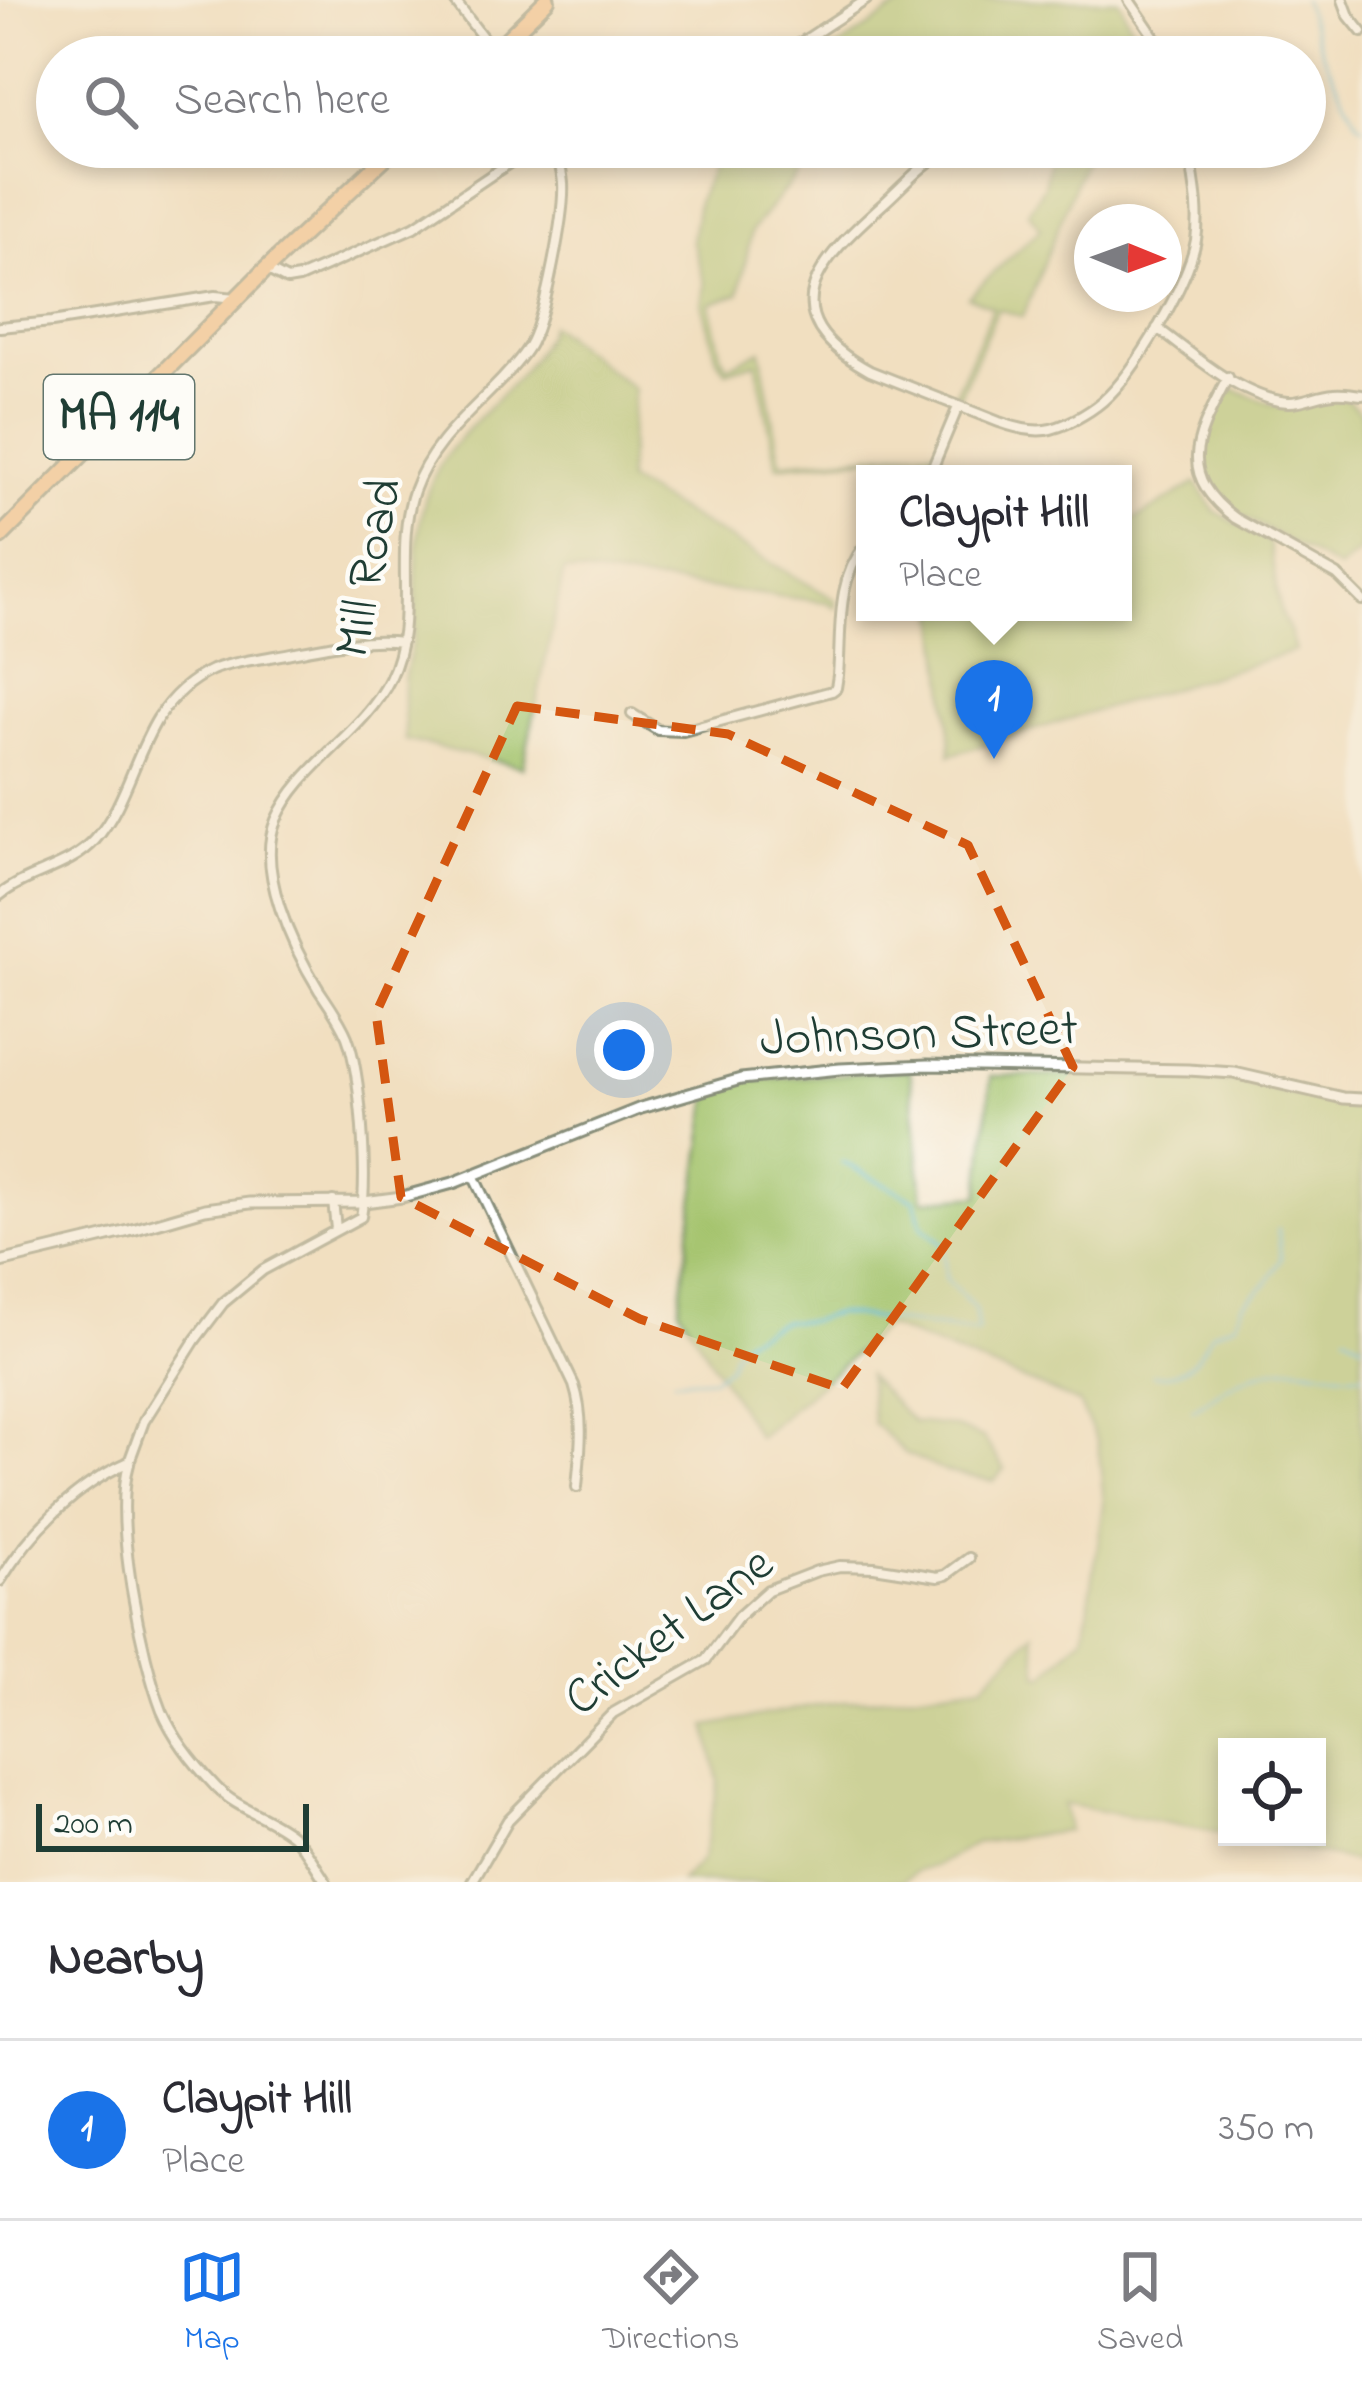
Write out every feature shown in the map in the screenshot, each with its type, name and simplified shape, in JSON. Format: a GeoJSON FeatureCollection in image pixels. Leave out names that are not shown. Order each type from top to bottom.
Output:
{"type":"FeatureCollection","features":[{"type":"Feature","properties":{"kind":"highway"},"geometry":{"type":"LineString","coordinates":[[512,36],[547,0]]}},
{"type":"Feature","properties":{"kind":"highway","name":"MA 114"},"geometry":{"type":"LineString","coordinates":[[0,537],[266,269],[374,168]]}},
{"type":"Feature","properties":{"kind":"street"},"geometry":{"type":"LineString","coordinates":[[454,0],[480,36]]}},
{"type":"Feature","properties":{"kind":"street"},"geometry":{"type":"LineString","coordinates":[[810,36],[866,0]]}},
{"type":"Feature","properties":{"kind":"street"},"geometry":{"type":"LineString","coordinates":[[1130,0],[1154,36]]}},
{"type":"Feature","properties":{"kind":"street"},"geometry":{"type":"LineString","coordinates":[[1343,0],[1362,32]]}},
{"type":"Feature","properties":{"kind":"street"},"geometry":{"type":"LineString","coordinates":[[266,269],[286,280],[299,278],[413,227],[502,168]]}},
{"type":"Feature","properties":{"kind":"street","name":"Mill Road"},"geometry":{"type":"LineString","coordinates":[[364,1202],[351,1050],[291,934],[271,878],[269,848],[287,801],[377,701],[391,677],[402,642],[405,525],[417,483],[448,433],[525,352],[539,321],[562,211],[560,168]]}},
{"type":"Feature","properties":{"kind":"street"},"geometry":{"type":"LineString","coordinates":[[920,168],[841,242],[817,276],[812,296],[815,316],[831,343],[855,362],[958,407],[1020,429],[1045,430],[1106,399],[1157,328],[1186,276],[1196,240],[1192,168]]}},
{"type":"Feature","properties":{"kind":"street"},"geometry":{"type":"LineString","coordinates":[[0,327],[215,296],[238,298]]}},
{"type":"Feature","properties":{"kind":"street"},"geometry":{"type":"LineString","coordinates":[[1157,328],[1192,357],[1252,392],[1294,403],[1332,393],[1362,395]]}},
{"type":"Feature","properties":{"kind":"street"},"geometry":{"type":"LineString","coordinates":[[1228,377],[1199,434],[1197,461],[1205,486],[1235,518],[1337,575],[1362,600]]}},
{"type":"Feature","properties":{"kind":"street"},"geometry":{"type":"LineString","coordinates":[[934,465],[958,407]]}},
{"type":"Feature","properties":{"kind":"street"},"geometry":{"type":"LineString","coordinates":[[632,714],[658,730],[683,731],[836,688],[844,586],[856,557]]}},
{"type":"Feature","properties":{"kind":"street"},"geometry":{"type":"LineString","coordinates":[[0,895],[73,857],[98,836],[159,718],[195,679],[215,668],[281,655],[350,643],[402,642]]}},
{"type":"Feature","properties":{"kind":"street","name":"Johnson Street"},"geometry":{"type":"LineString","coordinates":[[0,1262],[205,1209],[402,1197],[473,1175],[686,1093],[741,1078],[927,1065],[1188,1070],[1234,1073],[1362,1099]]}},
{"type":"Feature","properties":{"kind":"street"},"geometry":{"type":"LineString","coordinates":[[473,1175],[574,1385],[582,1435],[578,1487]]}},
{"type":"Feature","properties":{"kind":"street"},"geometry":{"type":"LineString","coordinates":[[333,1201],[336,1229]]}},
{"type":"Feature","properties":{"kind":"street"},"geometry":{"type":"LineString","coordinates":[[326,1882],[296,1839],[220,1792],[174,1734],[150,1672],[125,1538],[123,1491],[145,1421],[223,1304],[263,1270],[361,1217],[364,1202]]}},
{"type":"Feature","properties":{"kind":"street"},"geometry":{"type":"LineString","coordinates":[[0,1581],[59,1508],[129,1462]]}},
{"type":"Feature","properties":{"kind":"street","name":"Cricket Lane"},"geometry":{"type":"LineString","coordinates":[[472,1882],[508,1820],[613,1713],[706,1660],[751,1603],[768,1590],[840,1566],[938,1577],[969,1558]]}},
{"type":"Feature","properties":{"kind":"highlighted area"},"geometry":{"type":"Polygon","coordinates":[[[517,706],[728,734],[968,845],[1073,1067],[842,1389],[640,1319],[401,1197],[376,1013],[517,706]]]}},
{"type":"Feature","properties":{"kind":"green space"},"geometry":{"type":"Polygon","coordinates":[[[916,0],[1119,0],[1138,36],[856,36],[916,0]]]}},
{"type":"Feature","properties":{"kind":"green space"},"geometry":{"type":"Polygon","coordinates":[[[712,168],[803,168],[752,230],[739,294],[710,304],[728,366],[761,350],[781,462],[934,450],[927,465],[924,453],[777,466],[756,362],[726,371],[717,359],[702,304],[705,284],[692,240],[698,200],[712,168]]]}},
{"type":"Feature","properties":{"kind":"green space"},"geometry":{"type":"Polygon","coordinates":[[[1047,168],[1081,168],[1023,317],[998,309],[959,397],[954,396],[993,307],[968,297],[1041,228],[1028,212],[1044,186],[1047,168]]]}},
{"type":"Feature","properties":{"kind":"green space"},"geometry":{"type":"Polygon","coordinates":[[[550,325],[634,389],[627,481],[836,600],[836,608],[827,602],[564,571],[523,767],[405,740],[404,683],[414,628],[418,534],[427,494],[448,453],[531,361],[550,325]]]}},
{"type":"Feature","properties":{"kind":"green space"},"geometry":{"type":"Polygon","coordinates":[[[1234,389],[1289,408],[1344,397],[1362,413],[1362,550],[1339,569],[1237,513],[1214,491],[1204,466],[1204,440],[1216,411],[1234,389]]]}},
{"type":"Feature","properties":{"kind":"green space"},"geometry":{"type":"Polygon","coordinates":[[[1196,483],[1215,511],[1269,542],[1281,614],[1295,651],[950,755],[938,621],[1132,621],[1132,519],[1196,483]]]}},
{"type":"Feature","properties":{"kind":"green space"},"geometry":{"type":"Polygon","coordinates":[[[910,1070],[923,1200],[980,1195],[991,1076],[1241,1082],[1362,1106],[1362,1863],[1284,1846],[1326,1846],[1326,1738],[1218,1738],[1218,1832],[1063,1804],[1068,1831],[976,1843],[901,1882],[681,1882],[702,1859],[719,1782],[707,1726],[821,1705],[983,1684],[1034,1633],[1039,1675],[1045,1675],[1084,1636],[1104,1504],[1098,1442],[1079,1404],[886,1326],[758,1438],[679,1308],[709,1098],[721,1086],[744,1080],[910,1070]]]}},
{"type":"Feature","properties":{"kind":"green space"},"geometry":{"type":"Polygon","coordinates":[[[868,1376],[913,1422],[951,1426],[983,1438],[1005,1469],[994,1481],[946,1472],[905,1453],[873,1423],[868,1376]]]}},
{"type":"Feature","properties":{"kind":"waterway"},"geometry":{"type":"LineString","coordinates":[[1303,0],[1316,36]]}},
{"type":"Feature","properties":{"kind":"waterway"},"geometry":{"type":"LineString","coordinates":[[1326,61],[1362,126]]}},
{"type":"Feature","properties":{"kind":"waterway"},"geometry":{"type":"LineString","coordinates":[[842,1162],[915,1200],[922,1226],[943,1244],[946,1279],[975,1309],[978,1331]]}},
{"type":"Feature","properties":{"kind":"waterway"},"geometry":{"type":"LineString","coordinates":[[1153,1375],[1183,1370],[1212,1332],[1236,1323],[1243,1304],[1267,1283],[1281,1259],[1278,1229]]}},
{"type":"Feature","properties":{"kind":"waterway"},"geometry":{"type":"LineString","coordinates":[[674,1380],[714,1378],[729,1366],[746,1338],[783,1321],[810,1321],[837,1313],[977,1333]]}},
{"type":"Feature","properties":{"kind":"waterway"},"geometry":{"type":"LineString","coordinates":[[1345,1334],[1362,1344]]}},
{"type":"Feature","properties":{"kind":"waterway"},"geometry":{"type":"LineString","coordinates":[[1193,1410],[1229,1386],[1267,1370],[1296,1367],[1362,1374]]}},
{"type":"Feature","properties":{"kind":"place","name":"Claypit Hill"},"geometry":{"type":"Point","coordinates":[994,759]}}]}
